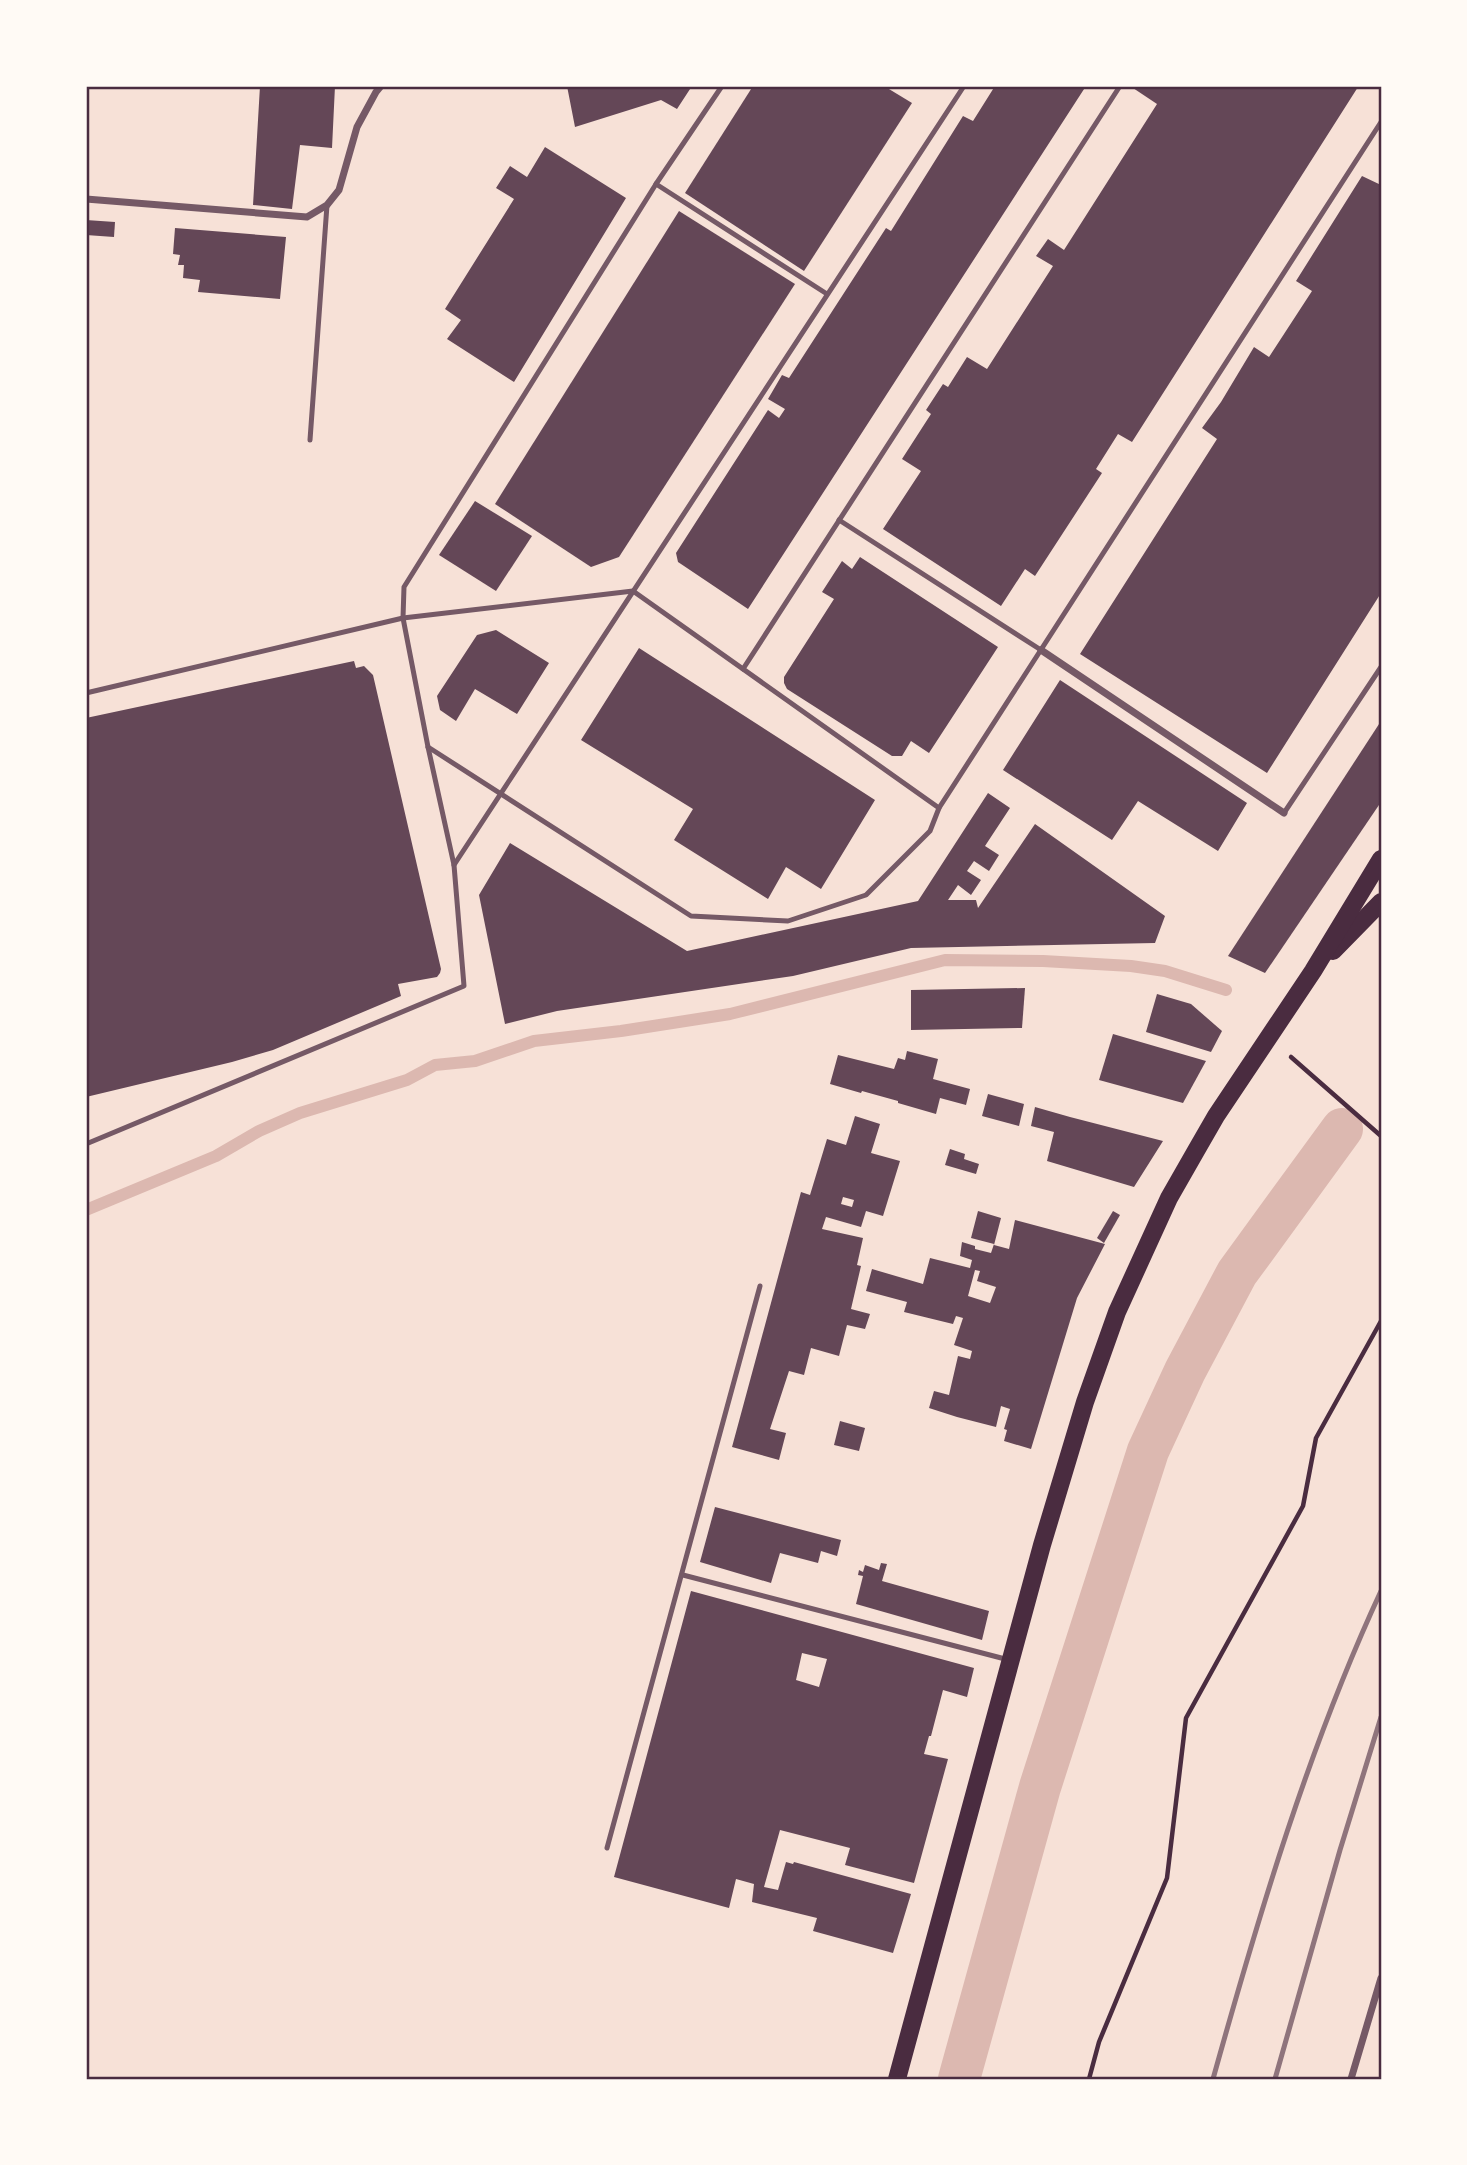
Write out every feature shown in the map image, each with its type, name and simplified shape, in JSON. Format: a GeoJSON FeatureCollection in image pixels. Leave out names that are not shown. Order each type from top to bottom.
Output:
{"type":"FeatureCollection","features":[{"type":"Feature","properties":{"kind":"main road"},"geometry":{"type":"LineString","coordinates":[[897,2079],[1042,1545],[1085,1402],[1117,1312],[1168,1198],[1216,1116],[1313,971],[1381,859]]}},
{"type":"Feature","properties":{"kind":"main road"},"geometry":{"type":"LineString","coordinates":[[1313,971],[1381,902]]}},
{"type":"Feature","properties":{"kind":"street"},"geometry":{"type":"LineString","coordinates":[[86,199],[307,217],[327,205],[339,190],[357,127],[381,86]]}},
{"type":"Feature","properties":{"kind":"street"},"geometry":{"type":"LineString","coordinates":[[1041,650],[1284,813]]}},
{"type":"Feature","properties":{"kind":"street"},"geometry":{"type":"LineString","coordinates":[[1351,2079],[1381,1978]]}},
{"type":"Feature","properties":{"kind":"lane"},"geometry":{"type":"LineString","coordinates":[[86,1144],[464,986],[454,865],[403,618],[404,587],[656,184],[722,86]]}},
{"type":"Feature","properties":{"kind":"lane"},"geometry":{"type":"LineString","coordinates":[[454,865],[964,86]]}},
{"type":"Feature","properties":{"kind":"lane"},"geometry":{"type":"LineString","coordinates":[[743,669],[1120,86]]}},
{"type":"Feature","properties":{"kind":"lane"},"geometry":{"type":"LineString","coordinates":[[428,747],[691,916],[788,921],[866,895],[930,831],[939,808],[1381,122]]}},
{"type":"Feature","properties":{"kind":"lane"},"geometry":{"type":"LineString","coordinates":[[656,184],[827,294]]}},
{"type":"Feature","properties":{"kind":"lane"},"geometry":{"type":"LineString","coordinates":[[310,440],[327,205]]}},
{"type":"Feature","properties":{"kind":"lane"},"geometry":{"type":"LineString","coordinates":[[839,520],[1041,650]]}},
{"type":"Feature","properties":{"kind":"lane"},"geometry":{"type":"LineString","coordinates":[[86,692],[403,618],[634,591],[939,808]]}},
{"type":"Feature","properties":{"kind":"lane"},"geometry":{"type":"LineString","coordinates":[[1284,813],[1381,667]]}},
{"type":"Feature","properties":{"kind":"lane"},"geometry":{"type":"LineString","coordinates":[[607,1848],[760,1286]]}},
{"type":"Feature","properties":{"kind":"lane"},"geometry":{"type":"LineString","coordinates":[[683,1575],[1012,1661]]}},
{"type":"Feature","properties":{"kind":"path"},"geometry":{"type":"LineString","coordinates":[[1269,1038],[1381,1136]]}},
{"type":"Feature","properties":{"kind":"path"},"geometry":{"type":"LineString","coordinates":[[1089,2079],[1099,2042],[1167,1878],[1186,1718],[1303,1506],[1316,1438],[1381,1321]]}},
{"type":"Feature","properties":{"kind":"building"},"geometry":{"type":"Polygon","coordinates":[[[260,86],[335,86],[332,148],[300,145],[292,209],[253,205],[260,86]]]}},
{"type":"Feature","properties":{"kind":"building"},"geometry":{"type":"Polygon","coordinates":[[[567,86],[692,86],[677,109],[661,100],[575,127],[567,86]]]}},
{"type":"Feature","properties":{"kind":"building"},"geometry":{"type":"Polygon","coordinates":[[[753,86],[884,86],[912,103],[804,271],[685,193],[753,86]]]}},
{"type":"Feature","properties":{"kind":"building"},"geometry":{"type":"Polygon","coordinates":[[[995,86],[1086,86],[748,609],[678,562],[676,553],[768,410],[779,418],[785,409],[768,399],[782,375],[789,378],[886,228],[891,231],[963,116],[973,121],[995,86]]]}},
{"type":"Feature","properties":{"kind":"building"},"geometry":{"type":"Polygon","coordinates":[[[1358,87],[1132,442],[1118,434],[1096,469],[1102,473],[1035,576],[1025,569],[1001,606],[883,529],[921,471],[902,459],[931,414],[926,410],[943,384],[948,387],[967,357],[987,369],[1053,266],[1036,256],[1048,239],[1064,250],[1157,104],[1133,88],[1358,87]]]}},
{"type":"Feature","properties":{"kind":"building"},"geometry":{"type":"Polygon","coordinates":[[[545,147],[626,198],[514,382],[447,339],[461,320],[445,309],[514,199],[496,188],[510,166],[527,177],[545,147]]]}},
{"type":"Feature","properties":{"kind":"building"},"geometry":{"type":"Polygon","coordinates":[[[1362,176],[1381,185],[1381,593],[1267,773],[1080,654],[1217,439],[1202,428],[1254,347],[1269,357],[1312,291],[1296,281],[1362,176]]]}},
{"type":"Feature","properties":{"kind":"building"},"geometry":{"type":"Polygon","coordinates":[[[679,211],[795,284],[619,557],[591,567],[495,504],[679,211]]]}},
{"type":"Feature","properties":{"kind":"building"},"geometry":{"type":"Polygon","coordinates":[[[86,220],[115,222],[114,237],[86,235],[86,220]]]}},
{"type":"Feature","properties":{"kind":"building"},"geometry":{"type":"Polygon","coordinates":[[[175,228],[286,237],[280,299],[198,292],[200,280],[183,278],[184,265],[178,265],[180,255],[173,254],[175,228]]]}},
{"type":"Feature","properties":{"kind":"building"},"geometry":{"type":"Polygon","coordinates":[[[475,501],[532,536],[496,591],[439,555],[475,501]]]}},
{"type":"Feature","properties":{"kind":"building"},"geometry":{"type":"Polygon","coordinates":[[[860,557],[998,647],[929,753],[911,741],[902,756],[892,756],[787,689],[784,683],[784,677],[834,599],[822,592],[842,561],[852,569],[860,557]]]}},
{"type":"Feature","properties":{"kind":"building"},"geometry":{"type":"Polygon","coordinates":[[[496,630],[549,663],[517,714],[475,689],[456,721],[440,710],[437,696],[477,635],[496,630]]]}},
{"type":"Feature","properties":{"kind":"building"},"geometry":{"type":"Polygon","coordinates":[[[639,648],[875,800],[821,889],[786,867],[768,899],[674,840],[693,809],[581,740],[639,648]]]}},
{"type":"Feature","properties":{"kind":"building"},"geometry":{"type":"Polygon","coordinates":[[[354,661],[356,668],[364,666],[373,675],[440,973],[437,977],[398,984],[401,996],[273,1050],[86,1097],[86,718],[354,661]]]}},
{"type":"Feature","properties":{"kind":"building"},"geometry":{"type":"Polygon","coordinates":[[[1060,680],[1247,803],[1218,851],[1138,801],[1112,840],[1003,770],[1060,680]]]}},
{"type":"Feature","properties":{"kind":"building"},"geometry":{"type":"Polygon","coordinates":[[[1381,721],[1381,802],[1265,973],[1228,956],[1381,721]]]}},
{"type":"Feature","properties":{"kind":"building"},"geometry":{"type":"Polygon","coordinates":[[[988,793],[1010,808],[985,846],[999,855],[989,871],[974,861],[967,871],[981,880],[971,895],[958,885],[948,900],[976,900],[978,908],[1035,824],[1165,916],[1155,943],[911,948],[793,976],[557,1011],[505,1024],[479,895],[510,843],[687,951],[918,901],[988,793]]]}},
{"type":"Feature","properties":{"kind":"building"},"geometry":{"type":"Polygon","coordinates":[[[1025,988],[1022,1028],[911,1030],[911,990],[1025,988]]]}},
{"type":"Feature","properties":{"kind":"building"},"geometry":{"type":"Polygon","coordinates":[[[1157,994],[1191,1004],[1222,1031],[1211,1052],[1146,1032],[1157,994]]]}},
{"type":"Feature","properties":{"kind":"building"},"geometry":{"type":"Polygon","coordinates":[[[1113,1034],[1206,1061],[1183,1103],[1099,1080],[1113,1034]]]}},
{"type":"Feature","properties":{"kind":"building"},"geometry":{"type":"Polygon","coordinates":[[[907,1051],[938,1059],[933,1079],[970,1089],[966,1105],[940,1098],[936,1114],[898,1101],[830,1084],[838,1055],[894,1069],[898,1058],[905,1060],[907,1051]]]}},
{"type":"Feature","properties":{"kind":"building"},"geometry":{"type":"Polygon","coordinates":[[[988,1094],[1024,1104],[1019,1126],[982,1116],[988,1094]]]}},
{"type":"Feature","properties":{"kind":"building"},"geometry":{"type":"Polygon","coordinates":[[[1035,1107],[1163,1141],[1134,1187],[1047,1161],[1054,1132],[1031,1126],[1035,1107]]]}},
{"type":"Feature","properties":{"kind":"building"},"geometry":{"type":"Polygon","coordinates":[[[855,1116],[880,1124],[871,1153],[900,1161],[883,1216],[866,1211],[861,1227],[826,1217],[822,1229],[863,1238],[857,1265],[861,1266],[851,1309],[870,1314],[865,1329],[847,1325],[839,1356],[811,1348],[804,1375],[789,1371],[770,1429],[786,1433],[779,1460],[732,1447],[801,1192],[810,1195],[827,1139],[846,1145],[855,1116]],[[843,1197],[841,1204],[852,1207],[854,1200],[843,1197]]]}},
{"type":"Feature","properties":{"kind":"building"},"geometry":{"type":"Polygon","coordinates":[[[950,1149],[965,1154],[964,1159],[979,1164],[976,1174],[945,1165],[950,1149]]]}},
{"type":"Feature","properties":{"kind":"building"},"geometry":{"type":"Polygon","coordinates":[[[978,1211],[1001,1218],[994,1245],[1009,1249],[1015,1220],[1105,1244],[1077,1298],[1031,1449],[1004,1441],[1007,1430],[1004,1429],[1010,1409],[1001,1406],[996,1427],[929,1408],[934,1391],[949,1395],[958,1356],[970,1359],[972,1351],[954,1345],[963,1318],[956,1316],[953,1324],[904,1312],[907,1302],[866,1291],[872,1269],[923,1284],[930,1258],[970,1268],[972,1260],[960,1256],[962,1242],[991,1253],[994,1244],[971,1238],[978,1211]],[[975,1270],[968,1296],[990,1303],[996,1287],[977,1281],[980,1271],[975,1270]]]}},
{"type":"Feature","properties":{"kind":"building"},"geometry":{"type":"Polygon","coordinates":[[[1113,1211],[1120,1215],[1104,1243],[1097,1238],[1113,1211]]]}},
{"type":"Feature","properties":{"kind":"building"},"geometry":{"type":"Polygon","coordinates":[[[840,1421],[865,1428],[859,1451],[834,1445],[840,1421]]]}},
{"type":"Feature","properties":{"kind":"building"},"geometry":{"type":"Polygon","coordinates":[[[715,1507],[841,1540],[837,1556],[821,1551],[818,1563],[780,1553],[771,1583],[700,1562],[715,1507]]]}},
{"type":"Feature","properties":{"kind":"building"},"geometry":{"type":"Polygon","coordinates":[[[881,1563],[887,1564],[882,1581],[989,1611],[982,1640],[856,1604],[863,1576],[858,1575],[859,1570],[863,1572],[865,1565],[879,1570],[881,1563]]]}},
{"type":"Feature","properties":{"kind":"building"},"geometry":{"type":"Polygon","coordinates":[[[691,1591],[974,1668],[967,1697],[943,1690],[929,1736],[924,1754],[948,1759],[914,1883],[845,1865],[850,1848],[780,1830],[764,1887],[778,1890],[786,1862],[794,1862],[911,1894],[893,1953],[813,1931],[817,1918],[752,1902],[754,1884],[736,1879],[729,1908],[614,1877],[691,1591]],[[802,1653],[796,1680],[819,1687],[827,1659],[802,1653]]]}},
{"type":"Feature","properties":{"kind":"waterway"},"geometry":{"type":"LineString","coordinates":[[86,1210],[216,1156],[259,1131],[300,1113],[407,1080],[435,1065],[475,1061],[534,1041],[730,1014],[945,960],[1043,961],[1131,966],[1165,971],[1226,990]]}},
{"type":"Feature","properties":{"kind":"waterway"},"geometry":{"type":"LineString","coordinates":[[959,2079],[1040,1787],[1148,1451],[1185,1371],[1237,1273],[1342,1129]]}},
{"type":"Feature","properties":{"kind":"railway"},"geometry":{"type":"LineString","coordinates":[[1213,2079],[1287,1831],[1331,1709],[1381,1591]]}},
{"type":"Feature","properties":{"kind":"railway"},"geometry":{"type":"LineString","coordinates":[[1275,2079],[1381,1717]]}}]}
